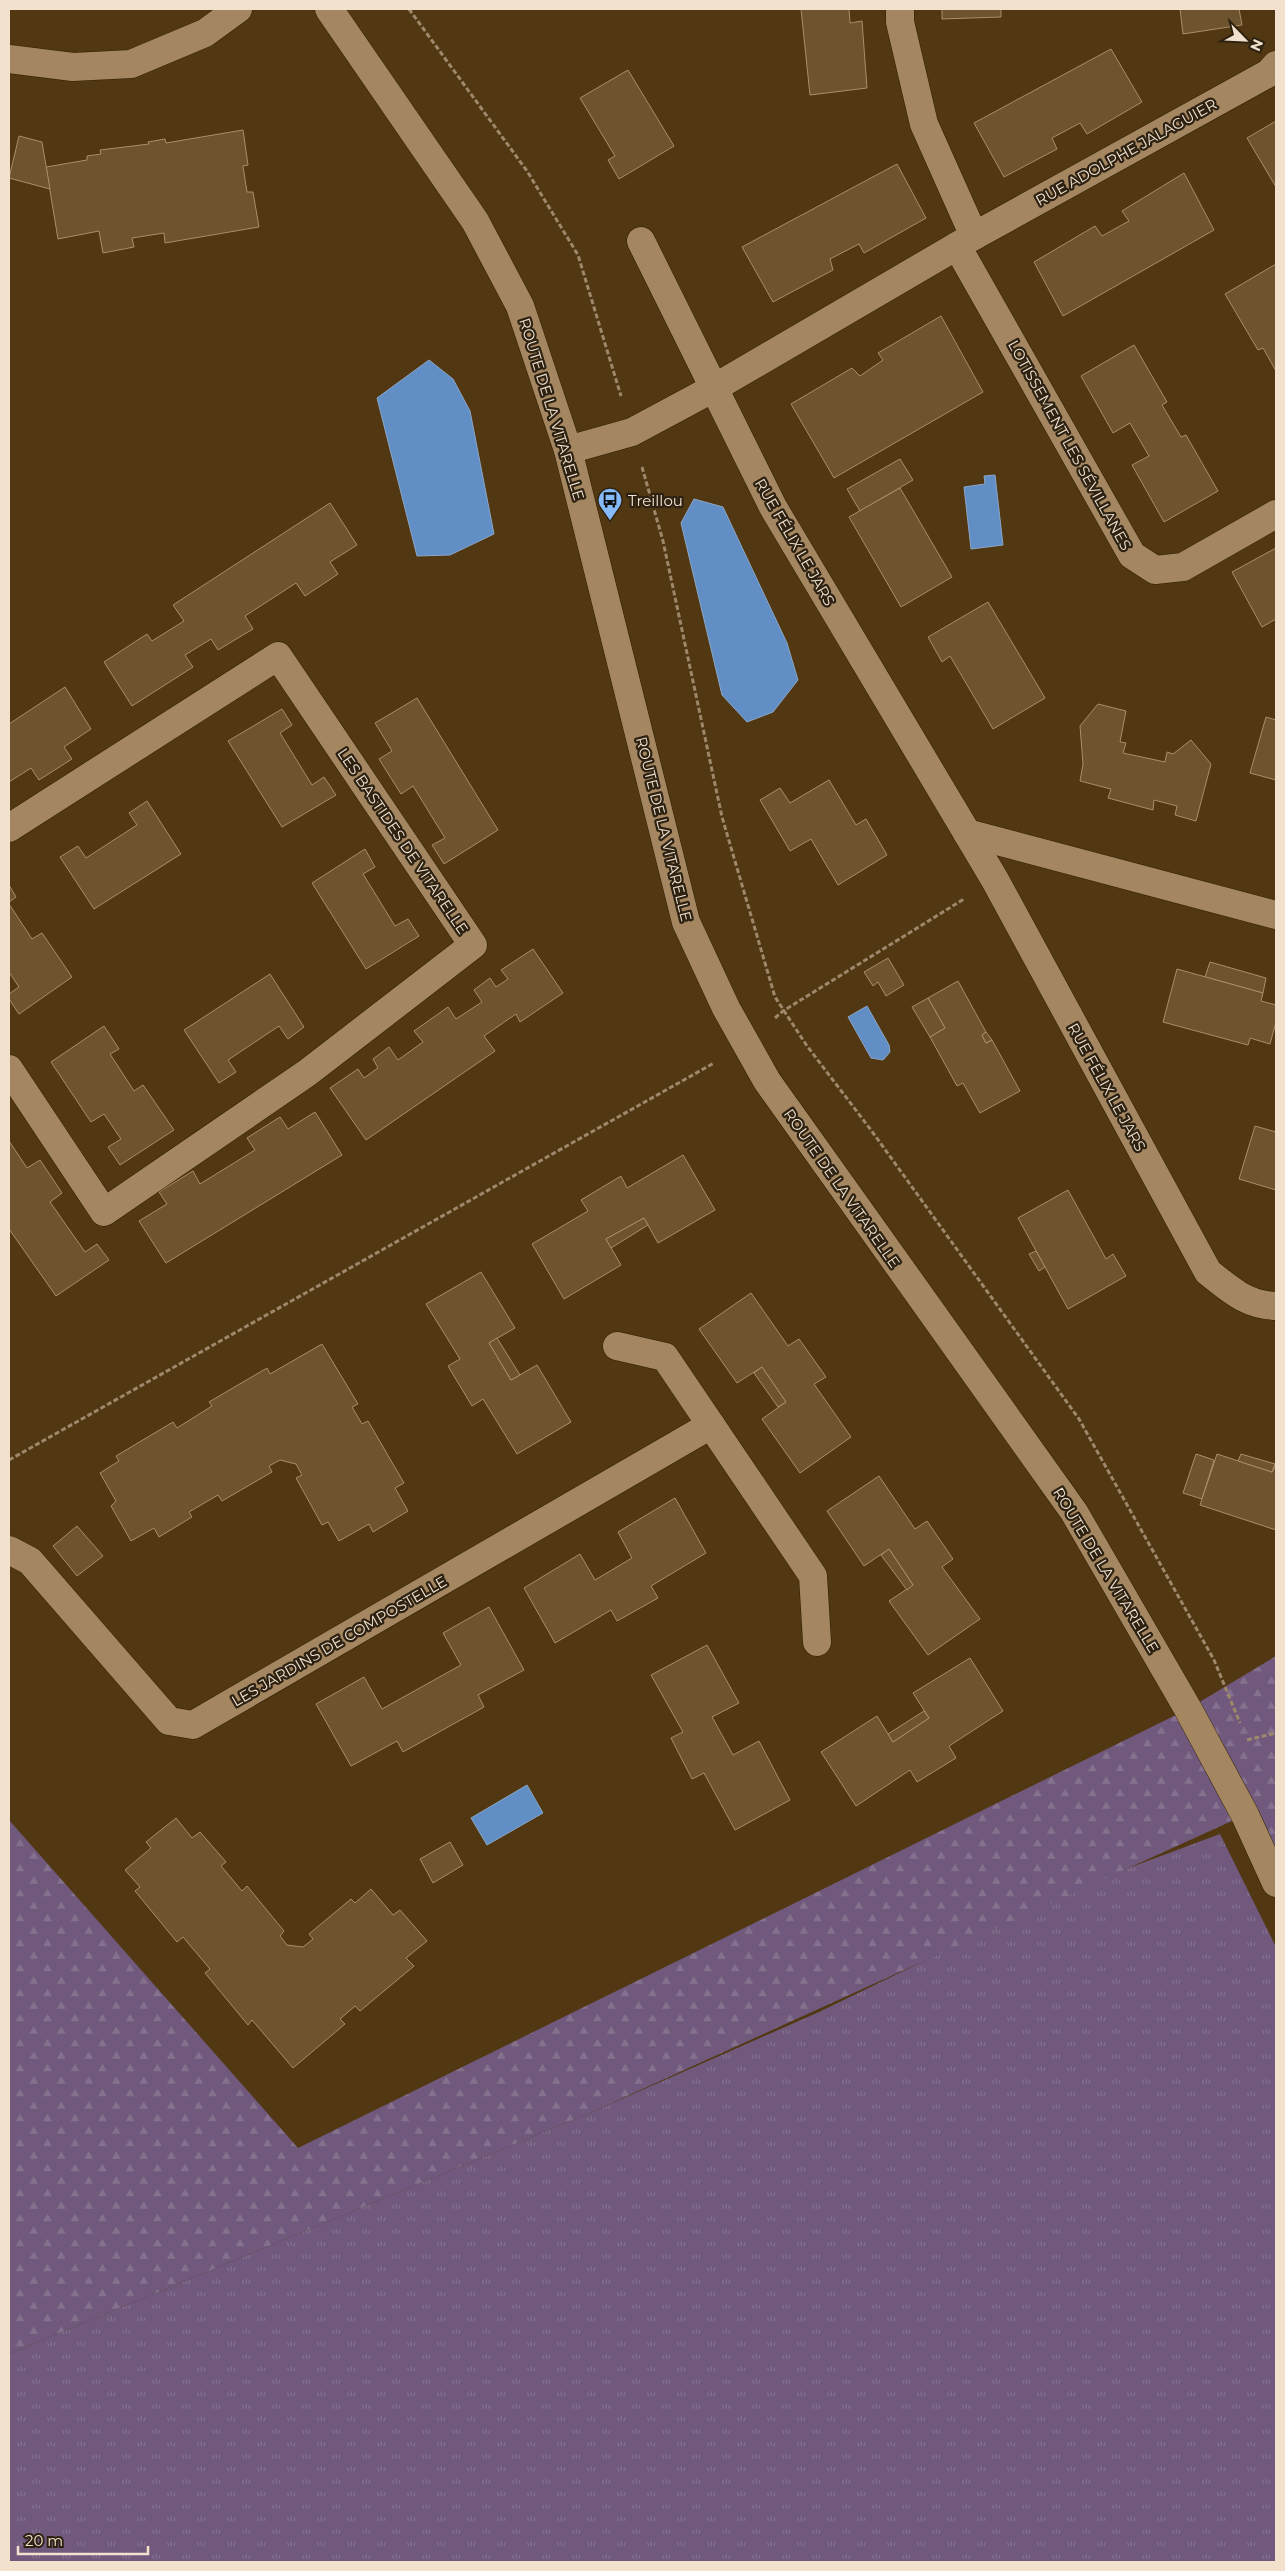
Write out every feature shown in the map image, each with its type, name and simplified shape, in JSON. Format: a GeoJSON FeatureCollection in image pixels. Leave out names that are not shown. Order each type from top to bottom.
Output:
{"type":"FeatureCollection","features":[{"type":"Feature","properties":{"kind":"street"},"geometry":{"type":"LineString","coordinates":[[9,59],[73,67],[131,64],[205,33],[238,9]]}},
{"type":"Feature","properties":{"kind":"street","name":"ROUTE DE LA VITARELLE"},"geometry":{"type":"LineString","coordinates":[[329,9],[475,221],[520,306],[568,450],[686,922],[726,1008],[767,1081],[1074,1512],[1188,1710],[1245,1815],[1276,1883]]}},
{"type":"Feature","properties":{"kind":"street"},"geometry":{"type":"LineString","coordinates":[[900,9],[900,22],[924,124],[966,241]]}},
{"type":"Feature","properties":{"kind":"street","name":"RUE ADOLPHE JALAGUIER"},"geometry":{"type":"LineString","coordinates":[[568,450],[632,432],[714,388],[966,241],[1269,73],[1276,65]]}},
{"type":"Feature","properties":{"kind":"street","name":"RUE FÉLIX LE JARS"},"geometry":{"type":"LineString","coordinates":[[641,241],[773,508],[995,880],[1208,1272],[1238,1296],[1260,1306],[1276,1306]]}},
{"type":"Feature","properties":{"kind":"street","name":"LOTISSEMENT LES SÉVILLANES"},"geometry":{"type":"LineString","coordinates":[[966,241],[1132,555],[1154,570],[1183,567],[1276,514]]}},
{"type":"Feature","properties":{"kind":"street","name":"LES BASTIDES DE VITARELLE"},"geometry":{"type":"LineString","coordinates":[[9,828],[278,656],[473,945],[306,1073],[104,1212],[9,1069]]}},
{"type":"Feature","properties":{"kind":"street"},"geometry":{"type":"LineString","coordinates":[[967,834],[1276,915]]}},
{"type":"Feature","properties":{"kind":"street"},"geometry":{"type":"LineString","coordinates":[[617,1346],[664,1357],[711,1425],[813,1576],[817,1642]]}},
{"type":"Feature","properties":{"kind":"street","name":"LES JARDINS DE COMPOSTELLE"},"geometry":{"type":"LineString","coordinates":[[9,1550],[30,1561],[169,1721],[193,1725],[711,1425]]}},
{"type":"Feature","properties":{"kind":"path"},"geometry":{"type":"LineString","coordinates":[[409,9],[527,171],[578,255],[663,541],[722,817],[775,997],[783,1011],[1079,1419],[1214,1660],[1251,1748]]}},
{"type":"Feature","properties":{"kind":"path"},"geometry":{"type":"LineString","coordinates":[[9,1460],[746,1045],[783,1011],[995,880]]}},
{"type":"Feature","properties":{"kind":"path"},"geometry":{"type":"LineString","coordinates":[[1247,1740],[1276,1734]]}},
{"type":"Feature","properties":{"kind":"green space"},"geometry":{"type":"Polygon","coordinates":[[[1276,1656],[1276,1873],[1245,1815],[592,2112],[9,2354],[9,1820],[298,2148],[1188,1709],[1276,1656]]]}},
{"type":"Feature","properties":{"kind":"green space"},"geometry":{"type":"Polygon","coordinates":[[[1220,1834],[1276,1947],[1276,2562],[9,2562],[9,2354],[592,2112],[819,2012],[1072,1889],[1220,1834]]]}},
{"type":"Feature","properties":{"kind":"water"},"geometry":{"type":"Polygon","coordinates":[[[429,360],[453,379],[470,411],[494,534],[450,555],[417,556],[377,398],[429,360]]]}},
{"type":"Feature","properties":{"kind":"water"},"geometry":{"type":"Polygon","coordinates":[[[995,475],[1003,545],[971,549],[964,487],[985,484],[984,476],[995,475]]]}},
{"type":"Feature","properties":{"kind":"water"},"geometry":{"type":"Polygon","coordinates":[[[694,499],[723,507],[787,643],[798,680],[773,712],[747,722],[722,695],[681,523],[694,499]]]}},
{"type":"Feature","properties":{"kind":"water"},"geometry":{"type":"Polygon","coordinates":[[[867,1006],[889,1045],[890,1052],[883,1060],[871,1058],[848,1017],[867,1006]]]}},
{"type":"Feature","properties":{"kind":"water"},"geometry":{"type":"Polygon","coordinates":[[[527,1785],[543,1813],[487,1845],[471,1818],[527,1785]]]}},
{"type":"Feature","properties":{"kind":"building"},"geometry":{"type":"Polygon","coordinates":[[[801,9],[849,9],[850,23],[862,21],[867,88],[810,95],[801,9]]]}},
{"type":"Feature","properties":{"kind":"building"},"geometry":{"type":"Polygon","coordinates":[[[942,9],[1001,9],[1001,17],[942,19],[942,9]]]}},
{"type":"Feature","properties":{"kind":"building"},"geometry":{"type":"Polygon","coordinates":[[[1180,9],[1239,9],[1242,25],[1183,34],[1180,9]]]}},
{"type":"Feature","properties":{"kind":"building"},"geometry":{"type":"Polygon","coordinates":[[[1111,49],[1142,102],[1087,134],[1080,123],[1052,138],[1057,149],[1004,177],[974,123],[1111,49]]]}},
{"type":"Feature","properties":{"kind":"building"},"geometry":{"type":"Polygon","coordinates":[[[628,70],[674,146],[619,179],[608,160],[615,156],[580,98],[628,70]]]}},
{"type":"Feature","properties":{"kind":"building"},"geometry":{"type":"Polygon","coordinates":[[[1276,121],[1276,187],[1247,138],[1276,121]]]}},
{"type":"Feature","properties":{"kind":"building"},"geometry":{"type":"Polygon","coordinates":[[[243,130],[248,165],[243,166],[247,192],[253,192],[259,227],[165,243],[164,233],[132,238],[134,247],[103,253],[99,231],[58,239],[46,167],[87,160],[87,156],[101,154],[100,150],[149,144],[148,142],[165,139],[166,143],[243,130]]]}},
{"type":"Feature","properties":{"kind":"building"},"geometry":{"type":"Polygon","coordinates":[[[19,136],[42,142],[50,189],[9,178],[19,136]]]}},
{"type":"Feature","properties":{"kind":"building"},"geometry":{"type":"Polygon","coordinates":[[[897,164],[926,218],[864,253],[859,244],[830,259],[833,270],[773,302],[742,247],[897,164]]]}},
{"type":"Feature","properties":{"kind":"building"},"geometry":{"type":"Polygon","coordinates":[[[1184,173],[1214,230],[1063,316],[1034,262],[1095,226],[1102,236],[1129,221],[1122,211],[1184,173]]]}},
{"type":"Feature","properties":{"kind":"building"},"geometry":{"type":"Polygon","coordinates":[[[1276,264],[1276,371],[1263,348],[1258,350],[1225,294],[1276,264]]]}},
{"type":"Feature","properties":{"kind":"building"},"geometry":{"type":"Polygon","coordinates":[[[941,316],[983,392],[834,478],[791,404],[852,368],[860,376],[883,360],[878,353],[941,316]]]}},
{"type":"Feature","properties":{"kind":"building"},"geometry":{"type":"Polygon","coordinates":[[[1134,345],[1167,402],[1162,405],[1181,437],[1186,435],[1218,491],[1164,522],[1132,465],[1149,456],[1130,423],[1113,433],[1081,376],[1134,345]]]}},
{"type":"Feature","properties":{"kind":"building"},"geometry":{"type":"Polygon","coordinates":[[[900,459],[913,480],[860,511],[847,489],[900,459]]]}},
{"type":"Feature","properties":{"kind":"building"},"geometry":{"type":"Polygon","coordinates":[[[900,488],[952,577],[901,607],[849,517],[900,488]]]}},
{"type":"Feature","properties":{"kind":"building"},"geometry":{"type":"Polygon","coordinates":[[[330,503],[357,545],[330,562],[338,574],[305,596],[296,583],[245,616],[253,629],[218,650],[211,639],[185,655],[193,667],[132,706],[104,662],[147,634],[152,641],[184,621],[173,605],[330,503]]]}},
{"type":"Feature","properties":{"kind":"building"},"geometry":{"type":"Polygon","coordinates":[[[1276,548],[1276,619],[1262,627],[1232,572],[1276,548]]]}},
{"type":"Feature","properties":{"kind":"building"},"geometry":{"type":"Polygon","coordinates":[[[988,602],[1045,698],[993,729],[950,656],[942,662],[928,637],[988,602]]]}},
{"type":"Feature","properties":{"kind":"building"},"geometry":{"type":"Polygon","coordinates":[[[65,687],[91,729],[64,747],[72,759],[39,780],[31,768],[9,782],[9,724],[65,687]]]}},
{"type":"Feature","properties":{"kind":"building"},"geometry":{"type":"Polygon","coordinates":[[[417,698],[498,830],[444,864],[432,845],[445,838],[413,786],[401,794],[379,759],[392,751],[375,723],[417,698]]]}},
{"type":"Feature","properties":{"kind":"building"},"geometry":{"type":"Polygon","coordinates":[[[1098,704],[1126,711],[1120,742],[1126,743],[1123,753],[1165,762],[1167,752],[1173,754],[1191,740],[1211,764],[1196,821],[1175,815],[1177,806],[1154,800],[1153,810],[1108,798],[1111,789],[1080,781],[1083,764],[1080,726],[1098,704]]]}},
{"type":"Feature","properties":{"kind":"building"},"geometry":{"type":"Polygon","coordinates":[[[282,709],[292,725],[280,733],[312,785],[324,777],[336,795],[282,827],[228,741],[282,709]]]}},
{"type":"Feature","properties":{"kind":"building"},"geometry":{"type":"Polygon","coordinates":[[[1266,717],[1276,720],[1276,780],[1250,773],[1266,717]]]}},
{"type":"Feature","properties":{"kind":"building"},"geometry":{"type":"Polygon","coordinates":[[[829,780],[856,825],[866,819],[887,855],[838,885],[811,839],[790,851],[760,800],[780,788],[790,803],[829,780]]]}},
{"type":"Feature","properties":{"kind":"building"},"geometry":{"type":"Polygon","coordinates":[[[147,801],[181,854],[94,909],[60,857],[78,846],[86,858],[137,825],[129,813],[147,801]]]}},
{"type":"Feature","properties":{"kind":"building"},"geometry":{"type":"Polygon","coordinates":[[[365,849],[375,867],[363,874],[395,926],[408,919],[419,936],[366,969],[312,883],[365,849]]]}},
{"type":"Feature","properties":{"kind":"building"},"geometry":{"type":"Polygon","coordinates":[[[9,885],[16,897],[9,902],[9,885]]]}},
{"type":"Feature","properties":{"kind":"building"},"geometry":{"type":"Polygon","coordinates":[[[9,904],[32,939],[42,933],[72,977],[19,1014],[9,999],[9,994],[19,987],[9,972],[9,904]]]}},
{"type":"Feature","properties":{"kind":"building"},"geometry":{"type":"Polygon","coordinates":[[[533,949],[563,993],[520,1022],[516,1014],[484,1036],[495,1051],[366,1140],[330,1088],[358,1069],[364,1078],[378,1068],[373,1059],[389,1047],[398,1060],[423,1042],[414,1031],[448,1007],[456,1019],[482,1002],[474,990],[490,978],[496,987],[508,979],[501,970],[533,949]]]}},
{"type":"Feature","properties":{"kind":"building"},"geometry":{"type":"Polygon","coordinates":[[[888,958],[904,985],[886,996],[878,982],[873,986],[864,972],[888,958]]]}},
{"type":"Feature","properties":{"kind":"building"},"geometry":{"type":"Polygon","coordinates":[[[1210,962],[1266,978],[1263,993],[1205,977],[1210,962]]]}},
{"type":"Feature","properties":{"kind":"building"},"geometry":{"type":"Polygon","coordinates":[[[1177,969],[1263,993],[1261,1001],[1276,1005],[1276,1022],[1270,1044],[1250,1038],[1248,1045],[1163,1022],[1177,969]]]}},
{"type":"Feature","properties":{"kind":"building"},"geometry":{"type":"Polygon","coordinates":[[[270,974],[304,1027],[288,1039],[279,1026],[228,1060],[236,1072],[219,1083],[184,1030],[270,974]]]}},
{"type":"Feature","properties":{"kind":"building"},"geometry":{"type":"Polygon","coordinates":[[[958,981],[986,1032],[982,1035],[986,1043],[992,1040],[1020,1091],[980,1113],[963,1083],[957,1086],[930,1037],[945,1028],[928,998],[958,981]]]}},
{"type":"Feature","properties":{"kind":"building"},"geometry":{"type":"Polygon","coordinates":[[[928,998],[945,1028],[930,1037],[912,1007],[928,998]]]}},
{"type":"Feature","properties":{"kind":"building"},"geometry":{"type":"Polygon","coordinates":[[[104,1026],[119,1049],[110,1054],[134,1091],[143,1085],[174,1130],[120,1165],[108,1147],[121,1139],[104,1114],[91,1122],[51,1062],[104,1026]]]}},
{"type":"Feature","properties":{"kind":"building"},"geometry":{"type":"Polygon","coordinates":[[[986,1032],[992,1040],[986,1043],[982,1035],[986,1032]]]}},
{"type":"Feature","properties":{"kind":"building"},"geometry":{"type":"Polygon","coordinates":[[[315,1112],[342,1155],[166,1263],[139,1221],[167,1204],[159,1192],[193,1171],[200,1184],[255,1150],[247,1138],[280,1117],[288,1129],[315,1112]]]}},
{"type":"Feature","properties":{"kind":"building"},"geometry":{"type":"Polygon","coordinates":[[[1255,1126],[1276,1132],[1276,1190],[1239,1179],[1255,1126]]]}},
{"type":"Feature","properties":{"kind":"building"},"geometry":{"type":"Polygon","coordinates":[[[9,1141],[27,1168],[40,1160],[62,1193],[50,1202],[85,1252],[97,1244],[109,1260],[56,1296],[9,1229],[9,1141]]]}},
{"type":"Feature","properties":{"kind":"building"},"geometry":{"type":"Polygon","coordinates":[[[683,1155],[715,1210],[658,1243],[644,1218],[606,1239],[621,1265],[564,1299],[532,1244],[588,1211],[581,1200],[621,1176],[627,1188],[683,1155]]]}},
{"type":"Feature","properties":{"kind":"building"},"geometry":{"type":"Polygon","coordinates":[[[1068,1190],[1106,1259],[1113,1254],[1126,1276],[1068,1309],[1018,1218],[1068,1190]]]}},
{"type":"Feature","properties":{"kind":"building"},"geometry":{"type":"Polygon","coordinates":[[[644,1218],[648,1225],[611,1248],[606,1239],[644,1218]]]}},
{"type":"Feature","properties":{"kind":"building"},"geometry":{"type":"Polygon","coordinates":[[[1036,1251],[1045,1267],[1039,1271],[1029,1254],[1036,1251]]]}},
{"type":"Feature","properties":{"kind":"building"},"geometry":{"type":"Polygon","coordinates":[[[481,1272],[515,1328],[489,1343],[511,1380],[537,1365],[571,1422],[517,1454],[483,1399],[472,1406],[448,1366],[460,1359],[426,1304],[481,1272]]]}},
{"type":"Feature","properties":{"kind":"building"},"geometry":{"type":"Polygon","coordinates":[[[751,1293],[788,1346],[799,1339],[826,1377],[814,1384],[851,1437],[800,1473],[762,1419],[786,1402],[762,1367],[737,1383],[699,1329],[751,1293]]]}},
{"type":"Feature","properties":{"kind":"building"},"geometry":{"type":"Polygon","coordinates":[[[497,1338],[520,1375],[511,1380],[489,1343],[497,1338]]]}},
{"type":"Feature","properties":{"kind":"building"},"geometry":{"type":"Polygon","coordinates":[[[322,1344],[358,1404],[352,1407],[362,1424],[368,1421],[404,1483],[395,1488],[408,1511],[373,1532],[369,1524],[339,1541],[328,1522],[322,1525],[296,1478],[302,1475],[296,1464],[280,1460],[269,1466],[272,1472],[222,1501],[218,1495],[189,1512],[192,1517],[159,1537],[154,1528],[131,1541],[111,1506],[116,1501],[100,1473],[119,1461],[116,1456],[173,1422],[177,1428],[212,1406],[209,1402],[267,1368],[270,1374],[322,1344]]]}},
{"type":"Feature","properties":{"kind":"building"},"geometry":{"type":"Polygon","coordinates":[[[762,1367],[786,1402],[778,1407],[754,1373],[762,1367]]]}},
{"type":"Feature","properties":{"kind":"building"},"geometry":{"type":"Polygon","coordinates":[[[1196,1454],[1214,1460],[1202,1499],[1183,1493],[1196,1454]]]}},
{"type":"Feature","properties":{"kind":"building"},"geometry":{"type":"Polygon","coordinates":[[[1217,1454],[1272,1472],[1276,1465],[1276,1530],[1200,1505],[1217,1454]]]}},
{"type":"Feature","properties":{"kind":"building"},"geometry":{"type":"Polygon","coordinates":[[[1241,1454],[1275,1464],[1272,1472],[1238,1461],[1241,1454]]]}},
{"type":"Feature","properties":{"kind":"building"},"geometry":{"type":"Polygon","coordinates":[[[879,1476],[915,1529],[927,1521],[953,1559],[942,1567],[980,1619],[928,1655],[889,1601],[913,1585],[889,1549],[864,1566],[827,1511],[879,1476]]]}},
{"type":"Feature","properties":{"kind":"building"},"geometry":{"type":"Polygon","coordinates":[[[675,1498],[706,1553],[651,1586],[658,1598],[617,1621],[611,1610],[555,1643],[524,1588],[580,1554],[595,1580],[632,1558],[618,1532],[675,1498]]]}},
{"type":"Feature","properties":{"kind":"building"},"geometry":{"type":"Polygon","coordinates":[[[77,1526],[103,1556],[77,1576],[53,1546],[77,1526]]]}},
{"type":"Feature","properties":{"kind":"building"},"geometry":{"type":"Polygon","coordinates":[[[889,1549],[913,1585],[907,1590],[881,1555],[889,1549]]]}},
{"type":"Feature","properties":{"kind":"building"},"geometry":{"type":"Polygon","coordinates":[[[489,1607],[524,1670],[478,1695],[484,1707],[403,1752],[397,1741],[351,1766],[316,1704],[364,1677],[382,1709],[461,1665],[443,1633],[489,1607]]]}},
{"type":"Feature","properties":{"kind":"building"},"geometry":{"type":"Polygon","coordinates":[[[707,1645],[739,1703],[712,1717],[733,1755],[759,1741],[790,1800],[735,1830],[704,1773],[692,1779],[671,1738],[683,1732],[651,1675],[707,1645]]]}},
{"type":"Feature","properties":{"kind":"building"},"geometry":{"type":"Polygon","coordinates":[[[970,1658],[1003,1711],[949,1746],[956,1758],[917,1782],[910,1770],[856,1806],[821,1752],[877,1716],[893,1742],[929,1718],[913,1693],[970,1658]]]}},
{"type":"Feature","properties":{"kind":"building"},"geometry":{"type":"Polygon","coordinates":[[[924,1711],[929,1718],[893,1742],[888,1734],[924,1711]]]}},
{"type":"Feature","properties":{"kind":"building"},"geometry":{"type":"Polygon","coordinates":[[[176,1818],[192,1838],[200,1832],[226,1862],[221,1866],[242,1891],[247,1886],[284,1931],[280,1936],[287,1945],[303,1947],[313,1939],[309,1934],[351,1899],[355,1903],[371,1889],[393,1915],[400,1910],[427,1941],[406,1958],[414,1966],[360,2011],[355,2006],[340,2019],[345,2024],[293,2068],[252,2020],[248,2025],[205,1973],[210,1969],[183,1937],[177,1942],[135,1891],[140,1887],[125,1870],[151,1848],[146,1842],[176,1818]]]}},
{"type":"Feature","properties":{"kind":"building"},"geometry":{"type":"Polygon","coordinates":[[[450,1842],[463,1865],[433,1883],[420,1859],[450,1842]]]}},
{"type":"Feature","properties":{"kind":"place","name":"Treillou"},"geometry":{"type":"Point","coordinates":[610,521]}}]}
